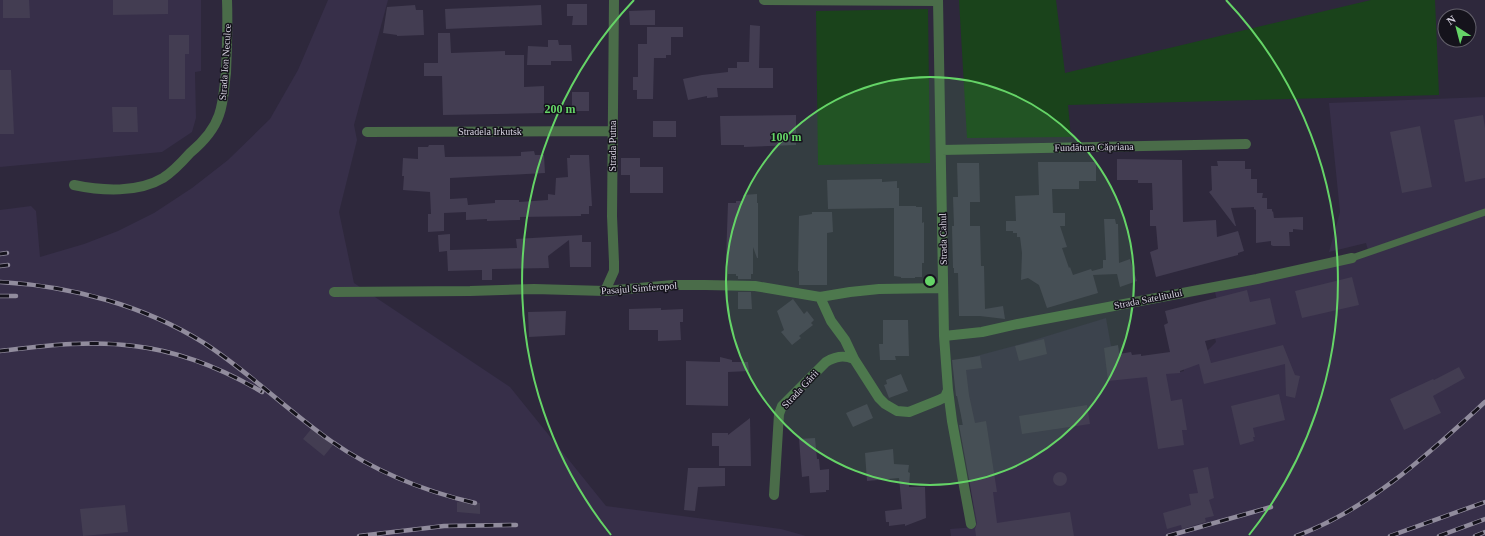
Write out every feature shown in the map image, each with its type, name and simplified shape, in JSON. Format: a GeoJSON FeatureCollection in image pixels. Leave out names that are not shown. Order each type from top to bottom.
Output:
{"type":"FeatureCollection","features":[{"type":"Feature","properties":{"kind":"street","name":"Strada Ion Neculce"},"geometry":{"type":"LineString","coordinates":[[74,185],[96,190],[134,188],[154,182],[172,171],[210,132],[218,119],[223,100],[228,45],[227,0]]}},
{"type":"Feature","properties":{"kind":"street","name":"Strada Putna"},"geometry":{"type":"LineString","coordinates":[[605,290],[614,271],[612,229],[614,0]]}},
{"type":"Feature","properties":{"kind":"street"},"geometry":{"type":"LineString","coordinates":[[764,0],[938,0]]}},
{"type":"Feature","properties":{"kind":"street","name":"Strada Cahul"},"geometry":{"type":"LineString","coordinates":[[938,0],[944,336],[952,421],[971,524]]}},
{"type":"Feature","properties":{"kind":"street","name":"Stradela Irkutsk"},"geometry":{"type":"LineString","coordinates":[[367,132],[613,130]]}},
{"type":"Feature","properties":{"kind":"street","name":"Fundătura Căpriana"},"geometry":{"type":"LineString","coordinates":[[941,150],[1246,144]]}},
{"type":"Feature","properties":{"kind":"street","name":"Strada Satelitului"},"geometry":{"type":"LineString","coordinates":[[944,336],[982,332],[1257,279],[1352,258]]}},
{"type":"Feature","properties":{"kind":"street","name":"Pasajul Simferopol"},"geometry":{"type":"LineString","coordinates":[[334,292],[534,289],[605,290],[673,285],[755,286],[820,297],[872,290],[943,288]]}},
{"type":"Feature","properties":{"kind":"street"},"geometry":{"type":"LineString","coordinates":[[820,297],[831,321],[848,344],[854,359],[879,398],[885,404],[897,411],[909,412],[928,406],[944,397],[948,390]]}},
{"type":"Feature","properties":{"kind":"street","name":"Strada Gării"},"geometry":{"type":"LineString","coordinates":[[774,495],[779,414],[782,406],[826,362],[842,356],[854,359]]}},
{"type":"Feature","properties":{"kind":"lane"},"geometry":{"type":"LineString","coordinates":[[1352,258],[1485,212]]}},
{"type":"Feature","properties":{"kind":"shaded area"},"geometry":{"type":"Polygon","coordinates":[[[0,0],[201,0],[201,71],[195,72],[196,118],[192,132],[162,152],[0,167],[0,0]]]}},
{"type":"Feature","properties":{"kind":"shaded area"},"geometry":{"type":"Polygon","coordinates":[[[328,0],[388,0],[354,125],[357,140],[339,212],[354,283],[510,387],[606,506],[781,529],[806,536],[0,536],[0,210],[31,206],[36,211],[40,257],[84,244],[118,231],[154,213],[192,188],[228,160],[270,119],[298,70],[328,0]]]}},
{"type":"Feature","properties":{"kind":"shaded area"},"geometry":{"type":"Polygon","coordinates":[[[1485,97],[1485,536],[951,536],[950,529],[976,527],[954,362],[1014,346],[1106,318],[1111,346],[1118,346],[1120,354],[1131,367],[1176,373],[1184,371],[1183,359],[1204,354],[1216,342],[1210,316],[1220,313],[1214,288],[1369,254],[1366,243],[1329,252],[1340,212],[1329,103],[1485,97]]]}},
{"type":"Feature","properties":{"kind":"green space"},"geometry":{"type":"Polygon","coordinates":[[[959,0],[1056,0],[1065,73],[1371,0],[1435,0],[1439,95],[1068,105],[1071,137],[967,138],[959,0]]]}},
{"type":"Feature","properties":{"kind":"green space"},"geometry":{"type":"Polygon","coordinates":[[[928,9],[930,163],[818,165],[816,11],[928,9]]]}},
{"type":"Feature","properties":{"kind":"building"},"geometry":{"type":"Polygon","coordinates":[[[3,0],[29,0],[30,18],[3,18],[3,0]]]}},
{"type":"Feature","properties":{"kind":"building"},"geometry":{"type":"Polygon","coordinates":[[[113,0],[168,0],[168,14],[113,15],[113,0]]]}},
{"type":"Feature","properties":{"kind":"building"},"geometry":{"type":"Polygon","coordinates":[[[567,4],[587,4],[587,25],[572,25],[573,16],[567,16],[567,4]]]}},
{"type":"Feature","properties":{"kind":"building"},"geometry":{"type":"Polygon","coordinates":[[[415,5],[416,10],[423,10],[424,35],[397,36],[383,33],[387,7],[415,5]]]}},
{"type":"Feature","properties":{"kind":"building"},"geometry":{"type":"Polygon","coordinates":[[[541,5],[542,25],[446,29],[445,9],[541,5]]]}},
{"type":"Feature","properties":{"kind":"building"},"geometry":{"type":"Polygon","coordinates":[[[655,10],[655,25],[630,25],[629,11],[655,10]]]}},
{"type":"Feature","properties":{"kind":"building"},"geometry":{"type":"Polygon","coordinates":[[[750,25],[760,26],[759,68],[773,68],[773,88],[717,88],[718,97],[707,98],[707,96],[688,100],[683,79],[728,72],[728,68],[737,68],[737,62],[749,62],[750,25]]]}},
{"type":"Feature","properties":{"kind":"building"},"geometry":{"type":"Polygon","coordinates":[[[647,27],[683,27],[683,37],[671,37],[671,55],[666,55],[666,58],[654,58],[653,99],[637,99],[637,90],[633,90],[633,77],[638,77],[638,44],[647,44],[647,27]]]}},
{"type":"Feature","properties":{"kind":"building"},"geometry":{"type":"Polygon","coordinates":[[[438,33],[450,33],[451,53],[505,51],[505,55],[524,55],[524,87],[544,86],[544,113],[443,115],[442,76],[424,76],[424,63],[438,63],[438,33]]]}},
{"type":"Feature","properties":{"kind":"building"},"geometry":{"type":"Polygon","coordinates":[[[169,35],[189,35],[189,54],[185,54],[185,99],[169,99],[169,35]]]}},
{"type":"Feature","properties":{"kind":"building"},"geometry":{"type":"Polygon","coordinates":[[[548,40],[558,40],[559,45],[571,45],[572,61],[551,61],[551,65],[527,65],[528,46],[548,47],[548,40]]]}},
{"type":"Feature","properties":{"kind":"building"},"geometry":{"type":"Polygon","coordinates":[[[0,70],[11,70],[14,134],[0,134],[0,70]]]}},
{"type":"Feature","properties":{"kind":"building"},"geometry":{"type":"Polygon","coordinates":[[[572,92],[589,92],[589,111],[572,111],[572,92]]]}},
{"type":"Feature","properties":{"kind":"building"},"geometry":{"type":"Polygon","coordinates":[[[112,107],[137,107],[138,132],[113,132],[112,107]]]}},
{"type":"Feature","properties":{"kind":"building"},"geometry":{"type":"Polygon","coordinates":[[[796,115],[796,145],[744,147],[744,145],[721,145],[720,116],[796,115]]]}},
{"type":"Feature","properties":{"kind":"building"},"geometry":{"type":"Polygon","coordinates":[[[1483,115],[1485,128],[1485,178],[1465,182],[1454,120],[1483,115]]]}},
{"type":"Feature","properties":{"kind":"building"},"geometry":{"type":"Polygon","coordinates":[[[653,121],[676,121],[676,137],[653,137],[653,121]]]}},
{"type":"Feature","properties":{"kind":"building"},"geometry":{"type":"Polygon","coordinates":[[[1420,126],[1432,187],[1402,193],[1390,132],[1420,126]]]}},
{"type":"Feature","properties":{"kind":"building"},"geometry":{"type":"Polygon","coordinates":[[[429,145],[444,145],[445,157],[521,156],[521,152],[534,151],[535,155],[544,155],[545,173],[450,178],[450,199],[467,198],[468,205],[495,203],[495,200],[519,200],[519,202],[548,200],[548,194],[555,195],[556,178],[568,177],[567,158],[570,158],[570,155],[589,155],[592,206],[589,206],[589,214],[581,214],[581,216],[520,217],[520,220],[487,221],[487,219],[466,220],[466,212],[444,213],[444,231],[428,232],[428,214],[431,214],[430,192],[403,190],[404,176],[402,176],[403,158],[418,159],[418,147],[428,147],[429,145]]]}},
{"type":"Feature","properties":{"kind":"building"},"geometry":{"type":"Polygon","coordinates":[[[621,158],[640,158],[640,167],[663,167],[663,193],[630,193],[630,175],[621,175],[621,158]]]}},
{"type":"Feature","properties":{"kind":"building"},"geometry":{"type":"Polygon","coordinates":[[[1117,159],[1182,160],[1183,222],[1216,220],[1217,237],[1238,231],[1244,251],[1238,253],[1238,255],[1156,277],[1150,252],[1158,249],[1156,226],[1150,226],[1150,210],[1153,210],[1152,183],[1138,183],[1138,180],[1117,180],[1117,159]]]}},
{"type":"Feature","properties":{"kind":"building"},"geometry":{"type":"Polygon","coordinates":[[[1217,161],[1245,161],[1245,169],[1251,169],[1251,179],[1257,179],[1257,193],[1263,193],[1262,198],[1267,198],[1267,209],[1272,209],[1274,218],[1303,217],[1303,230],[1293,229],[1293,232],[1289,232],[1290,246],[1273,246],[1271,245],[1271,241],[1256,243],[1256,210],[1254,207],[1231,208],[1235,226],[1209,192],[1212,190],[1211,166],[1218,166],[1217,161]]]}},
{"type":"Feature","properties":{"kind":"building"},"geometry":{"type":"Polygon","coordinates":[[[1038,162],[1096,162],[1096,181],[1079,181],[1079,189],[1052,189],[1053,213],[1065,213],[1065,226],[1060,226],[1067,247],[1062,248],[1073,275],[1091,269],[1092,271],[1103,268],[1103,260],[1106,260],[1104,219],[1115,219],[1116,224],[1118,224],[1119,263],[1130,259],[1137,281],[1120,287],[1117,274],[1093,275],[1098,293],[1047,308],[1039,285],[1028,278],[1021,280],[1022,253],[1020,237],[1017,237],[1017,233],[1013,233],[1013,231],[1006,231],[1006,221],[1016,221],[1015,196],[1039,195],[1038,162]]]}},
{"type":"Feature","properties":{"kind":"building"},"geometry":{"type":"Polygon","coordinates":[[[957,163],[979,163],[980,202],[970,202],[970,226],[980,226],[981,266],[984,266],[985,309],[1003,306],[1005,319],[980,316],[959,316],[958,273],[954,273],[953,268],[952,226],[954,226],[953,197],[958,197],[957,163]]]}},
{"type":"Feature","properties":{"kind":"building"},"geometry":{"type":"Polygon","coordinates":[[[882,179],[882,182],[897,181],[897,188],[899,188],[899,206],[922,207],[922,223],[924,222],[924,263],[922,263],[922,277],[901,278],[894,276],[894,208],[828,209],[827,180],[882,179]]]}},
{"type":"Feature","properties":{"kind":"building"},"geometry":{"type":"Polygon","coordinates":[[[757,194],[758,258],[753,247],[753,274],[751,274],[751,279],[738,279],[736,274],[728,274],[728,260],[726,260],[728,203],[743,201],[743,195],[757,194]]]}},
{"type":"Feature","properties":{"kind":"building"},"geometry":{"type":"Polygon","coordinates":[[[812,212],[832,212],[833,232],[827,233],[827,285],[799,285],[799,216],[812,214],[812,212]]]}},
{"type":"Feature","properties":{"kind":"building"},"geometry":{"type":"Polygon","coordinates":[[[450,234],[450,250],[517,248],[516,239],[582,235],[582,242],[591,242],[591,267],[570,267],[569,240],[548,256],[549,268],[492,269],[492,280],[482,280],[482,270],[448,271],[447,251],[439,252],[438,235],[450,234]]]}},
{"type":"Feature","properties":{"kind":"building"},"geometry":{"type":"Polygon","coordinates":[[[1352,277],[1359,305],[1302,318],[1295,291],[1352,277]]]}},
{"type":"Feature","properties":{"kind":"building"},"geometry":{"type":"Polygon","coordinates":[[[1247,290],[1250,302],[1270,298],[1276,324],[1205,341],[1211,363],[1283,345],[1295,375],[1300,376],[1295,398],[1286,396],[1285,364],[1204,384],[1199,364],[1180,371],[1180,373],[1166,374],[1171,401],[1182,399],[1187,430],[1182,430],[1184,445],[1158,449],[1147,377],[1108,381],[1104,348],[1118,345],[1119,354],[1131,352],[1132,355],[1141,354],[1141,356],[1170,352],[1164,325],[1168,323],[1165,311],[1247,290]]]}},
{"type":"Feature","properties":{"kind":"building"},"geometry":{"type":"Polygon","coordinates":[[[738,292],[751,292],[752,309],[738,309],[738,292]]]}},
{"type":"Feature","properties":{"kind":"building"},"geometry":{"type":"Polygon","coordinates":[[[793,299],[804,314],[807,311],[814,320],[811,323],[813,325],[799,336],[801,338],[792,345],[781,332],[784,330],[777,311],[793,299]]]}},
{"type":"Feature","properties":{"kind":"building"},"geometry":{"type":"Polygon","coordinates":[[[661,308],[661,310],[683,309],[683,322],[680,322],[681,340],[658,341],[658,330],[629,330],[629,309],[661,308]]]}},
{"type":"Feature","properties":{"kind":"building"},"geometry":{"type":"Polygon","coordinates":[[[566,311],[565,335],[529,337],[528,312],[566,311]]]}},
{"type":"Feature","properties":{"kind":"building"},"geometry":{"type":"Polygon","coordinates":[[[883,320],[908,320],[909,356],[895,356],[896,360],[880,360],[879,344],[883,344],[883,320]]]}},
{"type":"Feature","properties":{"kind":"building"},"geometry":{"type":"Polygon","coordinates":[[[1044,339],[1047,354],[1019,361],[1015,346],[1044,339]]]}},
{"type":"Feature","properties":{"kind":"building"},"geometry":{"type":"Polygon","coordinates":[[[980,356],[982,368],[966,370],[969,395],[975,423],[986,421],[997,492],[993,492],[997,523],[1070,512],[1074,536],[976,536],[975,529],[977,523],[959,425],[963,425],[956,396],[952,360],[980,356]]]}},
{"type":"Feature","properties":{"kind":"building"},"geometry":{"type":"Polygon","coordinates":[[[720,357],[732,360],[732,362],[748,362],[749,371],[728,372],[728,406],[686,405],[686,361],[720,362],[720,357]]]}},
{"type":"Feature","properties":{"kind":"building"},"geometry":{"type":"Polygon","coordinates":[[[1459,367],[1465,378],[1433,396],[1441,413],[1404,430],[1390,399],[1433,379],[1434,380],[1459,367]]]}},
{"type":"Feature","properties":{"kind":"building"},"geometry":{"type":"Polygon","coordinates":[[[901,374],[908,391],[889,398],[884,385],[887,384],[886,380],[901,374]]]}},
{"type":"Feature","properties":{"kind":"building"},"geometry":{"type":"Polygon","coordinates":[[[1279,394],[1285,420],[1253,428],[1255,437],[1253,437],[1254,441],[1240,445],[1231,406],[1279,394]]]}},
{"type":"Feature","properties":{"kind":"building"},"geometry":{"type":"Polygon","coordinates":[[[867,404],[873,418],[853,427],[846,413],[867,404]]]}},
{"type":"Feature","properties":{"kind":"building"},"geometry":{"type":"Polygon","coordinates":[[[1087,405],[1090,424],[1022,434],[1019,416],[1087,405]]]}},
{"type":"Feature","properties":{"kind":"building"},"geometry":{"type":"Polygon","coordinates":[[[750,418],[751,466],[719,466],[719,446],[712,446],[712,433],[728,433],[728,435],[750,418]]]}},
{"type":"Feature","properties":{"kind":"building"},"geometry":{"type":"Polygon","coordinates":[[[312,428],[333,445],[324,456],[303,439],[312,428]]]}},
{"type":"Feature","properties":{"kind":"building"},"geometry":{"type":"Polygon","coordinates":[[[815,438],[817,459],[819,459],[820,470],[829,469],[829,490],[826,490],[826,492],[810,493],[809,476],[802,477],[799,439],[815,438]]]}},
{"type":"Feature","properties":{"kind":"building"},"geometry":{"type":"Polygon","coordinates":[[[893,449],[894,464],[909,465],[909,487],[925,487],[926,518],[905,526],[905,524],[889,526],[889,522],[886,522],[885,511],[902,509],[899,478],[867,481],[865,453],[893,449]]]}},
{"type":"Feature","properties":{"kind":"building"},"geometry":{"type":"Polygon","coordinates":[[[1208,467],[1214,498],[1209,500],[1214,516],[1205,518],[1206,522],[1182,529],[1181,525],[1167,529],[1163,513],[1191,505],[1189,494],[1198,493],[1193,470],[1208,467]]]}},
{"type":"Feature","properties":{"kind":"building"},"geometry":{"type":"Polygon","coordinates":[[[688,468],[725,468],[725,486],[698,487],[695,511],[684,510],[688,468]]]}},
{"type":"Feature","properties":{"kind":"building"},"geometry":{"type":"Polygon","coordinates":[[[1060,472],[1065,474],[1067,479],[1065,484],[1060,486],[1055,484],[1053,479],[1055,474],[1060,472]]]}},
{"type":"Feature","properties":{"kind":"building"},"geometry":{"type":"Polygon","coordinates":[[[457,502],[480,503],[480,514],[457,512],[457,502]]]}},
{"type":"Feature","properties":{"kind":"building"},"geometry":{"type":"Polygon","coordinates":[[[125,505],[128,532],[83,536],[80,509],[125,505]]]}},
{"type":"Feature","properties":{"kind":"railway"},"geometry":{"type":"LineString","coordinates":[[0,254],[7,253]]}},
{"type":"Feature","properties":{"kind":"railway"},"geometry":{"type":"LineString","coordinates":[[0,266],[8,265]]}},
{"type":"Feature","properties":{"kind":"railway"},"geometry":{"type":"LineString","coordinates":[[0,282],[27,284],[80,293],[131,308],[156,318],[181,330],[221,354],[299,417],[331,441],[364,462],[418,486],[475,503]]}},
{"type":"Feature","properties":{"kind":"railway"},"geometry":{"type":"LineString","coordinates":[[0,296],[16,296]]}},
{"type":"Feature","properties":{"kind":"railway"},"geometry":{"type":"LineString","coordinates":[[0,351],[83,344],[117,344],[151,348],[200,362],[232,376],[262,392]]}},
{"type":"Feature","properties":{"kind":"railway"},"geometry":{"type":"LineString","coordinates":[[1296,536],[1323,525],[1349,511],[1397,478],[1420,460],[1485,402]]}},
{"type":"Feature","properties":{"kind":"railway"},"geometry":{"type":"LineString","coordinates":[[1390,536],[1485,502]]}},
{"type":"Feature","properties":{"kind":"railway"},"geometry":{"type":"LineString","coordinates":[[1168,536],[1271,507]]}},
{"type":"Feature","properties":{"kind":"railway"},"geometry":{"type":"LineString","coordinates":[[1439,536],[1485,519]]}},
{"type":"Feature","properties":{"kind":"railway"},"geometry":{"type":"LineString","coordinates":[[359,536],[444,526],[516,525]]}},
{"type":"Feature","properties":{"kind":"railway"},"geometry":{"type":"LineString","coordinates":[[1475,536],[1485,532]]}}]}
